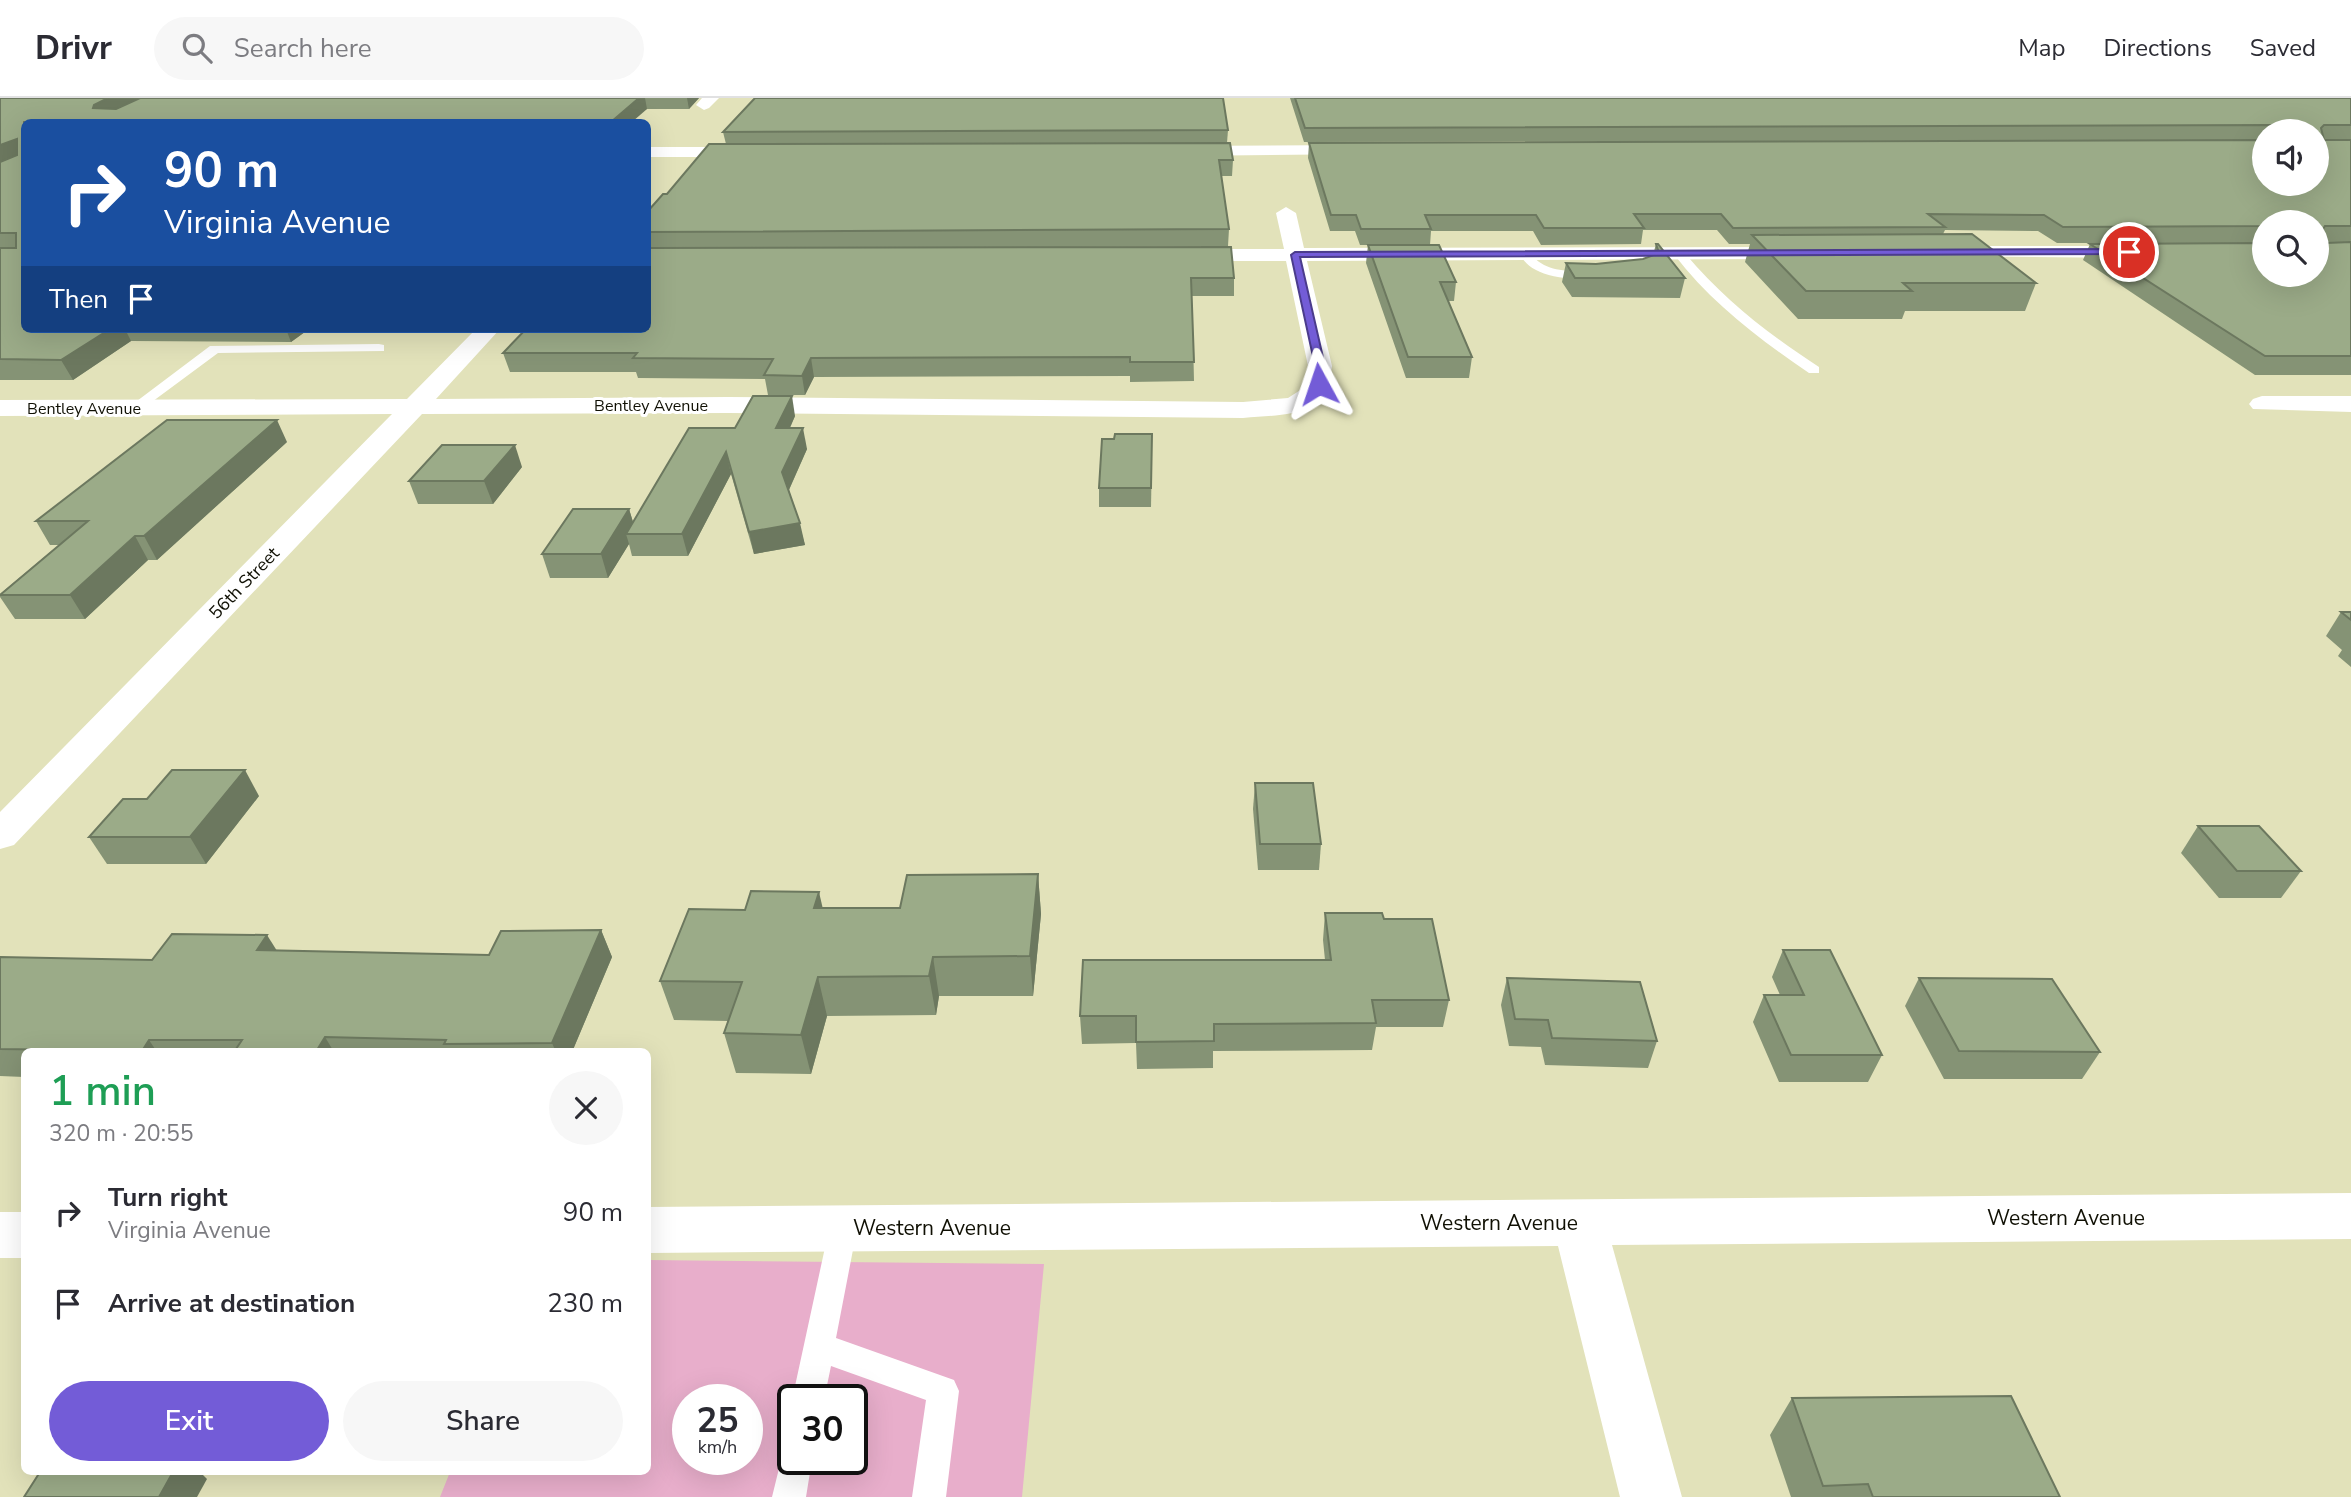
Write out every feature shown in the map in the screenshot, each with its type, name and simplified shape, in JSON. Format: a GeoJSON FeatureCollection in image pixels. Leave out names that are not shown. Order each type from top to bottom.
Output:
{"type":"FeatureCollection","features":[{"type":"Feature","properties":{"kind":"street"},"geometry":{"type":"LineString","coordinates":[[651,156],[677,133]]}},
{"type":"Feature","properties":{"kind":"street"},"geometry":{"type":"LineString","coordinates":[[1161,150],[1370,150]]}},
{"type":"Feature","properties":{"kind":"street"},"geometry":{"type":"LineString","coordinates":[[651,156],[771,152]]}},
{"type":"Feature","properties":{"kind":"street"},"geometry":{"type":"LineString","coordinates":[[1286,214],[1295,255]]}},
{"type":"Feature","properties":{"kind":"street"},"geometry":{"type":"LineString","coordinates":[[1922,253],[2167,252]]}},
{"type":"Feature","properties":{"kind":"street"},"geometry":{"type":"LineString","coordinates":[[1157,255],[1525,254],[1643,260],[1679,253],[1814,253]]}},
{"type":"Feature","properties":{"kind":"street","name":"Bentley Avenue"},"geometry":{"type":"LineString","coordinates":[[0,408],[728,405],[1243,410],[1301,402],[1313,396],[1319,384],[1320,366],[1295,255]]}},
{"type":"Feature","properties":{"kind":"street","name":"56th Street"},"geometry":{"type":"LineString","coordinates":[[0,836],[485,333]]}},
{"type":"Feature","properties":{"kind":"street"},"geometry":{"type":"LineString","coordinates":[[2262,404],[2351,404]]}},
{"type":"Feature","properties":{"kind":"street","name":"Western Avenue"},"geometry":{"type":"LineString","coordinates":[[651,1230],[2351,1216]]}},
{"type":"Feature","properties":{"kind":"street"},"geometry":{"type":"LineString","coordinates":[[1579,1223],[1651,1497]]}},
{"type":"Feature","properties":{"kind":"street"},"geometry":{"type":"LineString","coordinates":[[0,1235],[21,1235]]}},
{"type":"Feature","properties":{"kind":"lane"},"geometry":{"type":"LineString","coordinates":[[1679,253],[1698,278],[1760,334],[1814,370]]}},
{"type":"Feature","properties":{"kind":"lane"},"geometry":{"type":"LineString","coordinates":[[1525,254],[1529,261],[1542,270],[1600,274]]}},
{"type":"Feature","properties":{"kind":"lane"},"geometry":{"type":"LineString","coordinates":[[136,407],[215,349],[379,348]]}},
{"type":"Feature","properties":{"kind":"lane"},"geometry":{"type":"LineString","coordinates":[[811,1384],[843,1229]]}},
{"type":"Feature","properties":{"kind":"lane"},"geometry":{"type":"LineString","coordinates":[[819,1347],[943,1391],[929,1497]]}},
{"type":"Feature","properties":{"kind":"lane"},"geometry":{"type":"LineString","coordinates":[[789,1497],[793,1475]]}},
{"type":"Feature","properties":{"kind":"shaded area"},"geometry":{"type":"Polygon","coordinates":[[[651,1260],[1044,1264],[1022,1497],[440,1497],[449,1475],[651,1475],[651,1260]]]}},
{"type":"Feature","properties":{"kind":"building"},"geometry":{"type":"Polygon","coordinates":[[[0,98],[108,98],[93,108],[116,109],[140,98],[639,98],[614,119],[21,119],[21,333],[104,333],[61,360],[0,359],[0,248],[16,248],[16,233],[0,233],[0,162],[17,155],[17,139],[0,145],[0,98]]]}},
{"type":"Feature","properties":{"kind":"building"},"geometry":{"type":"Polygon","coordinates":[[[755,98],[1223,98],[1228,130],[723,132],[755,98]]]}},
{"type":"Feature","properties":{"kind":"building"},"geometry":{"type":"Polygon","coordinates":[[[1295,98],[2351,98],[2351,125],[2329,125],[2329,119],[2252,119],[2252,125],[1305,128],[1295,98]]]}},
{"type":"Feature","properties":{"kind":"building"},"geometry":{"type":"Polygon","coordinates":[[[2252,140],[2252,196],[2329,196],[2329,140],[2351,140],[2351,226],[2329,226],[2329,210],[2252,210],[2252,226],[2063,227],[2044,215],[1928,214],[1945,227],[1733,228],[1721,214],[1634,214],[1644,228],[1544,228],[1536,215],[1425,215],[1431,229],[1361,229],[1356,215],[1331,215],[1309,143],[2252,140]]]}},
{"type":"Feature","properties":{"kind":"building"},"geometry":{"type":"Polygon","coordinates":[[[1230,143],[1233,160],[1219,160],[1229,229],[651,232],[651,208],[663,194],[667,194],[709,144],[1230,143]]]}},
{"type":"Feature","properties":{"kind":"building"},"geometry":{"type":"Polygon","coordinates":[[[1972,234],[2036,283],[1903,283],[1912,291],[1806,291],[1752,235],[1972,234]]]}},
{"type":"Feature","properties":{"kind":"building"},"geometry":{"type":"Polygon","coordinates":[[[2351,242],[2351,356],[2265,356],[2090,244],[2252,243],[2252,287],[2329,287],[2329,243],[2351,242]]]}},
{"type":"Feature","properties":{"kind":"building"},"geometry":{"type":"Polygon","coordinates":[[[1656,244],[1685,278],[1575,278],[1566,263],[1596,264],[1643,259],[1659,253],[1656,244]]]}},
{"type":"Feature","properties":{"kind":"building"},"geometry":{"type":"Polygon","coordinates":[[[1368,245],[1439,245],[1456,282],[1440,282],[1472,357],[1408,357],[1368,245]]]}},
{"type":"Feature","properties":{"kind":"building"},"geometry":{"type":"Polygon","coordinates":[[[1231,247],[1234,278],[1191,278],[1194,362],[1130,362],[1130,357],[811,358],[802,376],[764,375],[773,359],[633,358],[637,353],[503,353],[522,333],[651,333],[651,248],[1231,247]]]}},
{"type":"Feature","properties":{"kind":"building"},"geometry":{"type":"Polygon","coordinates":[[[753,396],[792,396],[776,428],[803,428],[782,472],[800,523],[749,532],[726,452],[682,534],[626,534],[689,428],[735,428],[753,396]]]}},
{"type":"Feature","properties":{"kind":"building"},"geometry":{"type":"Polygon","coordinates":[[[167,420],[277,420],[144,536],[135,536],[70,595],[0,595],[88,521],[36,521],[167,420]]]}},
{"type":"Feature","properties":{"kind":"building"},"geometry":{"type":"Polygon","coordinates":[[[1115,434],[1152,434],[1151,488],[1099,488],[1102,439],[1114,439],[1115,434]]]}},
{"type":"Feature","properties":{"kind":"building"},"geometry":{"type":"Polygon","coordinates":[[[442,445],[515,445],[484,481],[409,481],[442,445]]]}},
{"type":"Feature","properties":{"kind":"building"},"geometry":{"type":"Polygon","coordinates":[[[573,509],[629,509],[601,554],[542,554],[573,509]]]}},
{"type":"Feature","properties":{"kind":"building"},"geometry":{"type":"Polygon","coordinates":[[[2341,612],[2351,612],[2351,620],[2341,612]]]}},
{"type":"Feature","properties":{"kind":"building"},"geometry":{"type":"Polygon","coordinates":[[[172,770],[245,770],[190,837],[89,837],[123,799],[147,799],[172,770]]]}},
{"type":"Feature","properties":{"kind":"building"},"geometry":{"type":"Polygon","coordinates":[[[1255,783],[1313,783],[1321,844],[1260,844],[1255,783]]]}},
{"type":"Feature","properties":{"kind":"building"},"geometry":{"type":"Polygon","coordinates":[[[2198,826],[2259,826],[2301,871],[2237,871],[2198,826]]]}},
{"type":"Feature","properties":{"kind":"building"},"geometry":{"type":"Polygon","coordinates":[[[1038,874],[1030,956],[933,957],[929,976],[818,977],[801,1035],[724,1033],[742,982],[660,981],[689,909],[745,910],[751,891],[819,892],[814,908],[900,908],[907,875],[1038,874]]]}},
{"type":"Feature","properties":{"kind":"building"},"geometry":{"type":"Polygon","coordinates":[[[1325,913],[1382,913],[1384,919],[1432,919],[1449,1000],[1372,1000],[1376,1023],[1214,1024],[1214,1041],[1136,1042],[1136,1016],[1080,1016],[1083,960],[1331,960],[1325,913]]]}},
{"type":"Feature","properties":{"kind":"building"},"geometry":{"type":"Polygon","coordinates":[[[601,930],[552,1043],[444,1044],[446,1040],[325,1037],[318,1048],[237,1048],[242,1040],[149,1040],[144,1048],[0,1049],[0,957],[152,960],[172,934],[267,935],[257,950],[489,955],[501,931],[601,930]]]}},
{"type":"Feature","properties":{"kind":"building"},"geometry":{"type":"Polygon","coordinates":[[[1783,950],[1830,950],[1882,1055],[1791,1055],[1764,995],[1804,995],[1783,950]]]}},
{"type":"Feature","properties":{"kind":"building"},"geometry":{"type":"Polygon","coordinates":[[[1507,978],[1640,982],[1657,1041],[1552,1038],[1548,1020],[1515,1019],[1507,978]]]}},
{"type":"Feature","properties":{"kind":"building"},"geometry":{"type":"Polygon","coordinates":[[[1919,978],[2052,979],[2100,1052],[1959,1051],[1919,978]]]}},
{"type":"Feature","properties":{"kind":"building"},"geometry":{"type":"Polygon","coordinates":[[[2011,1396],[2060,1497],[1873,1497],[1868,1484],[1823,1486],[1792,1398],[2011,1396]]]}},
{"type":"Feature","properties":{"kind":"building"},"geometry":{"type":"Polygon","coordinates":[[[38,1475],[171,1475],[159,1497],[24,1497],[38,1475]]]}},
{"type":"Feature","properties":{"kind":"route"},"geometry":{"type":"LineString","coordinates":[[1319,384],[1320,366],[1295,255],[2129,252]]}}]}
